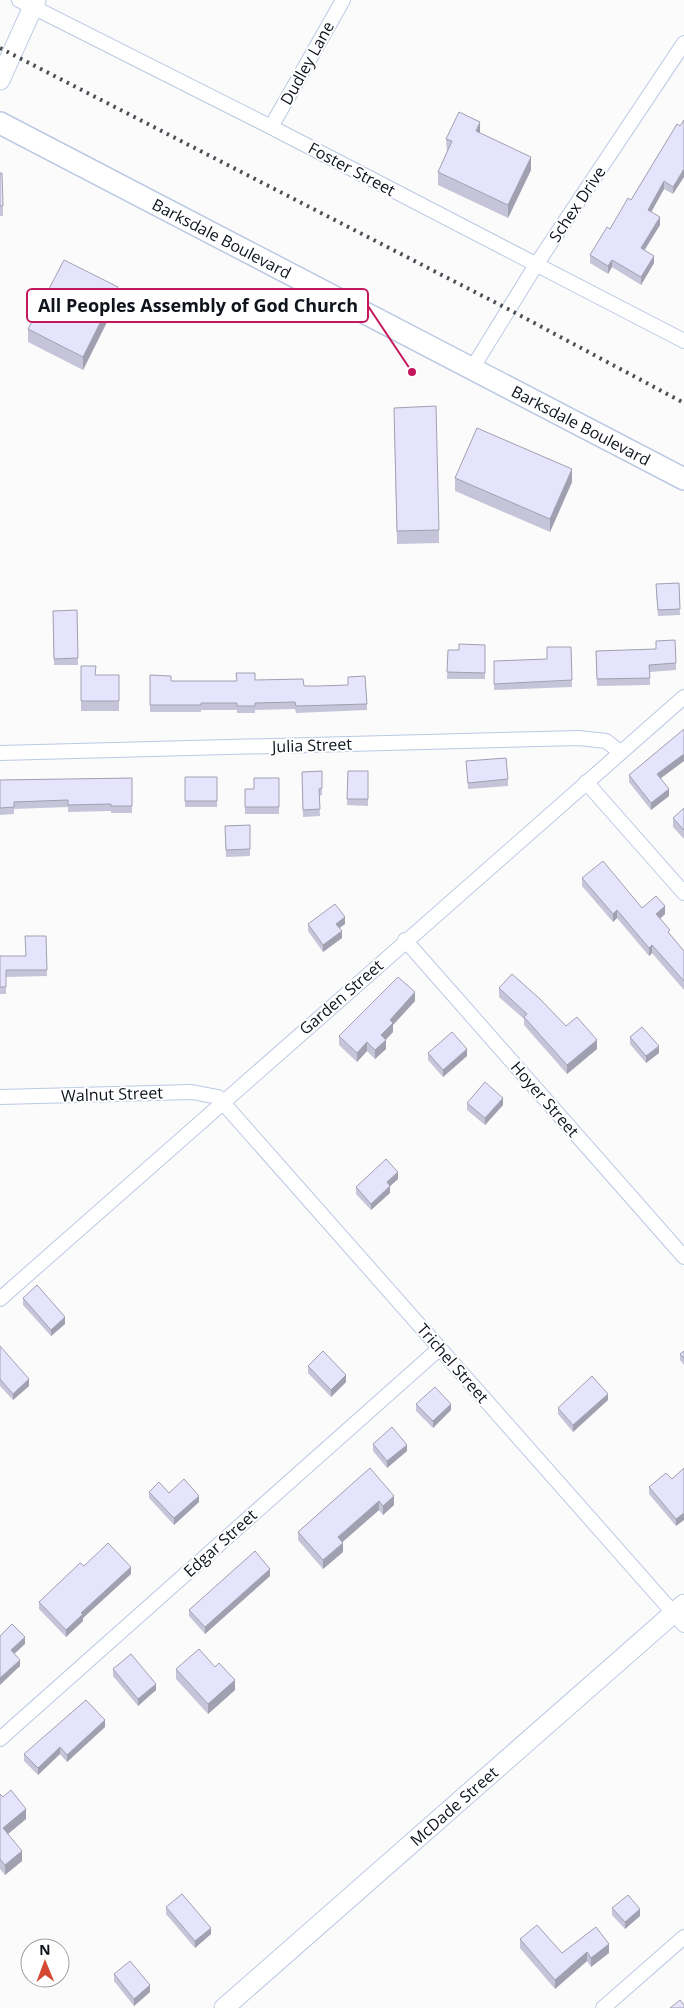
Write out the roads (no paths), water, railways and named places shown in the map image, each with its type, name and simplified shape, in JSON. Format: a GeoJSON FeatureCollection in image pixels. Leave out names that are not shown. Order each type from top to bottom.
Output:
{"type":"FeatureCollection","features":[{"type":"Feature","properties":{"kind":"main road","name":"Barksdale Boulevard"},"geometry":{"type":"LineString","coordinates":[[0,122],[473,367],[684,479]]}},
{"type":"Feature","properties":{"kind":"street","name":"Dudley Lane"},"geometry":{"type":"LineString","coordinates":[[272,127],[343,0]]}},
{"type":"Feature","properties":{"kind":"street","name":"Foster Street"},"geometry":{"type":"LineString","coordinates":[[29,2],[684,341]]}},
{"type":"Feature","properties":{"kind":"street"},"geometry":{"type":"LineString","coordinates":[[0,80],[29,2]]}},
{"type":"Feature","properties":{"kind":"street","name":"Schex Drive"},"geometry":{"type":"LineString","coordinates":[[473,367],[536,265],[684,43]]}},
{"type":"Feature","properties":{"kind":"street","name":"Garden Street"},"geometry":{"type":"LineString","coordinates":[[0,1299],[405,940],[684,697]]}},
{"type":"Feature","properties":{"kind":"street","name":"Julia Street"},"geometry":{"type":"LineString","coordinates":[[0,753],[578,738],[606,741],[620,752]]}},
{"type":"Feature","properties":{"kind":"street"},"geometry":{"type":"LineString","coordinates":[[586,782],[684,893]]}},
{"type":"Feature","properties":{"kind":"street","name":"Hoyer Street"},"geometry":{"type":"LineString","coordinates":[[405,940],[684,1257]]}},
{"type":"Feature","properties":{"kind":"street","name":"Walnut Street"},"geometry":{"type":"LineString","coordinates":[[0,1097],[192,1092],[212,1095],[222,1102]]}},
{"type":"Feature","properties":{"kind":"street","name":"Trichel Street"},"geometry":{"type":"LineString","coordinates":[[222,1102],[440,1348],[681,1614]]}},
{"type":"Feature","properties":{"kind":"street","name":"Edgar Street"},"geometry":{"type":"LineString","coordinates":[[0,1738],[440,1348]]}},
{"type":"Feature","properties":{"kind":"street","name":"McDade Street"},"geometry":{"type":"LineString","coordinates":[[224,2008],[681,1614]]}},
{"type":"Feature","properties":{"kind":"street"},"geometry":{"type":"LineString","coordinates":[[604,2008],[684,1937]]}},
{"type":"Feature","properties":{"kind":"railway"},"geometry":{"type":"LineString","coordinates":[[0,48],[508,309],[684,403]]}},
{"type":"Feature","properties":{"kind":"place","name":"All Peoples Assembly of God Church"},"geometry":{"type":"Point","coordinates":[412,372]}}]}
